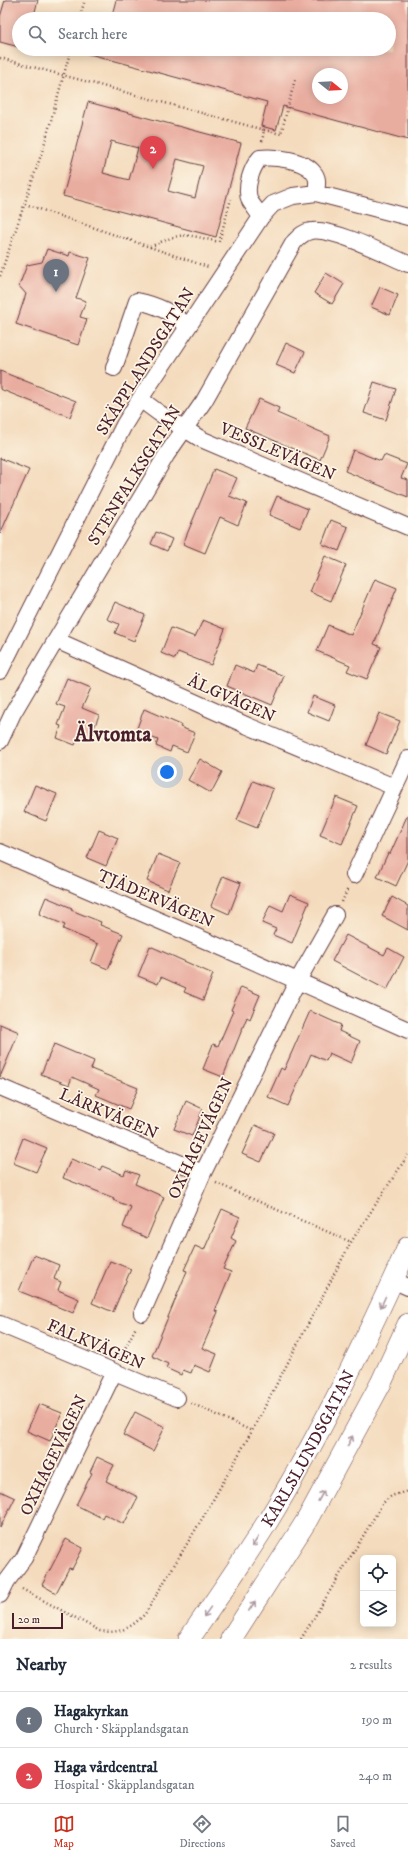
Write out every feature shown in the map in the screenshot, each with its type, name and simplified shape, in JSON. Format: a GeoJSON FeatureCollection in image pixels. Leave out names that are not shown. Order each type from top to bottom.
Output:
{"type":"FeatureCollection","features":[{"type":"Feature","properties":{"kind":"main road","name":"KARLSLUNDSGATAN"},"geometry":{"type":"LineString","coordinates":[[189,1639],[266,1525],[295,1475],[374,1323],[400,1284],[408,1247]]}},
{"type":"Feature","properties":{"kind":"main road","name":"KARLSLUNDSGATAN"},"geometry":{"type":"LineString","coordinates":[[231,1639],[307,1520],[381,1384],[408,1324]]}},
{"type":"Feature","properties":{"kind":"street"},"geometry":{"type":"LineString","coordinates":[[261,217],[249,200],[249,187],[254,165],[260,158],[272,156],[300,163],[313,171],[317,179],[316,193]]}},
{"type":"Feature","properties":{"kind":"street","name":"SKÄPPLANDSGATAN"},"geometry":{"type":"LineString","coordinates":[[0,671],[124,425],[220,277],[261,217],[273,204],[293,196],[316,193],[408,217]]}},
{"type":"Feature","properties":{"kind":"street","name":"STENFALKSGATAN"},"geometry":{"type":"LineString","coordinates":[[0,741],[13,713],[167,454],[204,401],[294,242],[304,233],[312,230],[329,231],[408,264]]}},
{"type":"Feature","properties":{"kind":"street"},"geometry":{"type":"LineString","coordinates":[[114,368],[137,301],[152,304],[170,312],[188,326]]}},
{"type":"Feature","properties":{"kind":"street","name":"VESSLEVÄGEN"},"geometry":{"type":"LineString","coordinates":[[140,399],[184,430],[201,439],[408,528]]}},
{"type":"Feature","properties":{"kind":"street","name":"ÄLGVÄGEN"},"geometry":{"type":"LineString","coordinates":[[56,640],[248,726],[394,788]]}},
{"type":"Feature","properties":{"kind":"street"},"geometry":{"type":"LineString","coordinates":[[354,875],[408,759]]}},
{"type":"Feature","properties":{"kind":"street","name":"TJÄDERVÄGEN"},"geometry":{"type":"LineString","coordinates":[[0,852],[239,954],[297,982]]}},
{"type":"Feature","properties":{"kind":"street","name":"OXHAGEVÄGEN"},"geometry":{"type":"LineString","coordinates":[[142,1314],[203,1173],[297,982],[336,915]]}},
{"type":"Feature","properties":{"kind":"street"},"geometry":{"type":"LineString","coordinates":[[297,982],[408,1030]]}},
{"type":"Feature","properties":{"kind":"street","name":"LÄRKVÄGEN"},"geometry":{"type":"LineString","coordinates":[[0,1087],[203,1173]]}},
{"type":"Feature","properties":{"kind":"street","name":"FALKVÄGEN"},"geometry":{"type":"LineString","coordinates":[[0,1324],[178,1398]]}},
{"type":"Feature","properties":{"kind":"street","name":"OXHAGEVÄGEN"},"geometry":{"type":"LineString","coordinates":[[2,1584],[24,1558],[114,1372]]}},
{"type":"Feature","properties":{"kind":"path"},"geometry":{"type":"LineString","coordinates":[[82,12],[85,0]]}},
{"type":"Feature","properties":{"kind":"path"},"geometry":{"type":"LineString","coordinates":[[0,276],[43,149],[69,56]]}},
{"type":"Feature","properties":{"kind":"path"},"geometry":{"type":"LineString","coordinates":[[0,58],[281,134],[295,79]]}},
{"type":"Feature","properties":{"kind":"path"},"geometry":{"type":"LineString","coordinates":[[260,158],[264,130]]}},
{"type":"Feature","properties":{"kind":"path"},"geometry":{"type":"LineString","coordinates":[[150,247],[170,237],[183,234],[219,242],[233,193]]}},
{"type":"Feature","properties":{"kind":"path"},"geometry":{"type":"LineString","coordinates":[[25,204],[212,268],[220,277]]}},
{"type":"Feature","properties":{"kind":"path"},"geometry":{"type":"LineString","coordinates":[[336,915],[354,875]]}},
{"type":"Feature","properties":{"kind":"path"},"geometry":{"type":"LineString","coordinates":[[2,1584],[100,1631],[111,1633],[131,1627],[150,1607],[252,1431],[351,1242],[408,1155]]}},
{"type":"Feature","properties":{"kind":"path"},"geometry":{"type":"LineString","coordinates":[[203,1173],[212,1181],[351,1242]]}},
{"type":"Feature","properties":{"kind":"path"},"geometry":{"type":"LineString","coordinates":[[114,1372],[142,1314]]}},
{"type":"Feature","properties":{"kind":"path"},"geometry":{"type":"LineString","coordinates":[[209,1411],[252,1431]]}},
{"type":"Feature","properties":{"kind":"path"},"geometry":{"type":"LineString","coordinates":[[301,1639],[383,1502],[391,1496],[408,1491]]}},
{"type":"Feature","properties":{"kind":"building"},"geometry":{"type":"Polygon","coordinates":[[[5,0],[38,0],[35,12],[12,12],[12,45],[0,42],[0,17],[5,0]]]}},
{"type":"Feature","properties":{"kind":"building"},"geometry":{"type":"Polygon","coordinates":[[[116,0],[408,0],[408,140],[283,106],[276,130],[261,126],[267,102],[97,56],[396,56],[396,12],[113,12],[116,0]]]}},
{"type":"Feature","properties":{"kind":"building"},"geometry":{"type":"Polygon","coordinates":[[[88,102],[241,143],[216,237],[63,196],[88,102]],[[111,141],[103,173],[129,180],[138,148],[111,141]],[[177,159],[168,191],[195,198],[203,166],[177,159]]]}},
{"type":"Feature","properties":{"kind":"building"},"geometry":{"type":"Polygon","coordinates":[[[47,249],[69,256],[70,252],[90,258],[76,298],[86,301],[80,317],[87,319],[78,345],[16,324],[26,294],[19,286],[27,265],[42,262],[47,249]]]}},
{"type":"Feature","properties":{"kind":"building"},"geometry":{"type":"Polygon","coordinates":[[[326,273],[344,284],[332,304],[314,293],[326,273]]]}},
{"type":"Feature","properties":{"kind":"building"},"geometry":{"type":"Polygon","coordinates":[[[380,287],[398,295],[390,315],[371,307],[380,287]]]}},
{"type":"Feature","properties":{"kind":"building"},"geometry":{"type":"Polygon","coordinates":[[[286,343],[305,352],[295,373],[276,365],[286,343]]]}},
{"type":"Feature","properties":{"kind":"building"},"geometry":{"type":"Polygon","coordinates":[[[0,371],[76,401],[70,417],[0,389],[0,371]]]}},
{"type":"Feature","properties":{"kind":"building"},"geometry":{"type":"Polygon","coordinates":[[[374,382],[396,389],[386,420],[364,413],[374,382]]]}},
{"type":"Feature","properties":{"kind":"building"},"geometry":{"type":"Polygon","coordinates":[[[259,399],[279,408],[277,413],[330,436],[320,460],[245,428],[259,399]]]}},
{"type":"Feature","properties":{"kind":"building"},"geometry":{"type":"Polygon","coordinates":[[[353,450],[381,461],[384,455],[407,464],[401,478],[408,480],[408,497],[345,471],[353,450]]]}},
{"type":"Feature","properties":{"kind":"building"},"geometry":{"type":"Polygon","coordinates":[[[0,458],[29,470],[0,534],[0,458]]]}},
{"type":"Feature","properties":{"kind":"building"},"geometry":{"type":"Polygon","coordinates":[[[214,469],[237,478],[229,496],[247,503],[238,525],[220,517],[205,553],[183,544],[214,469]]]}},
{"type":"Feature","properties":{"kind":"building"},"geometry":{"type":"Polygon","coordinates":[[[277,496],[308,509],[300,528],[269,515],[277,496]]]}},
{"type":"Feature","properties":{"kind":"building"},"geometry":{"type":"Polygon","coordinates":[[[331,520],[348,527],[339,551],[322,544],[331,520]]]}},
{"type":"Feature","properties":{"kind":"building"},"geometry":{"type":"Polygon","coordinates":[[[156,532],[172,539],[167,551],[151,544],[156,532]]]}},
{"type":"Feature","properties":{"kind":"building"},"geometry":{"type":"Polygon","coordinates":[[[325,556],[346,565],[331,601],[310,592],[325,556]]]}},
{"type":"Feature","properties":{"kind":"building"},"geometry":{"type":"Polygon","coordinates":[[[375,579],[397,588],[374,644],[381,647],[367,679],[347,671],[350,665],[317,651],[328,625],[351,635],[375,579]]]}},
{"type":"Feature","properties":{"kind":"building"},"geometry":{"type":"Polygon","coordinates":[[[115,602],[145,615],[134,641],[115,633],[119,624],[107,619],[115,602]]]}},
{"type":"Feature","properties":{"kind":"building"},"geometry":{"type":"Polygon","coordinates":[[[203,620],[225,629],[211,665],[178,652],[175,659],[161,653],[171,628],[195,637],[203,620]]]}},
{"type":"Feature","properties":{"kind":"building"},"geometry":{"type":"Polygon","coordinates":[[[235,665],[254,673],[257,665],[284,676],[272,705],[227,686],[235,665]]]}},
{"type":"Feature","properties":{"kind":"building"},"geometry":{"type":"Polygon","coordinates":[[[67,678],[91,688],[82,708],[99,715],[90,739],[80,734],[75,745],[57,738],[61,726],[58,725],[65,707],[56,704],[67,678]]]}},
{"type":"Feature","properties":{"kind":"building"},"geometry":{"type":"Polygon","coordinates":[[[313,696],[335,705],[329,721],[307,712],[313,696]]]}},
{"type":"Feature","properties":{"kind":"building"},"geometry":{"type":"Polygon","coordinates":[[[144,709],[181,725],[180,727],[195,733],[187,752],[172,746],[170,752],[156,746],[158,740],[136,731],[144,709]]]}},
{"type":"Feature","properties":{"kind":"building"},"geometry":{"type":"Polygon","coordinates":[[[379,713],[400,721],[386,754],[366,745],[379,713]]]}},
{"type":"Feature","properties":{"kind":"building"},"geometry":{"type":"Polygon","coordinates":[[[200,759],[222,772],[211,793],[188,780],[200,759]]]}},
{"type":"Feature","properties":{"kind":"building"},"geometry":{"type":"Polygon","coordinates":[[[253,781],[273,789],[257,828],[237,820],[253,781]]]}},
{"type":"Feature","properties":{"kind":"building"},"geometry":{"type":"Polygon","coordinates":[[[35,785],[57,794],[46,821],[24,812],[35,785]]]}},
{"type":"Feature","properties":{"kind":"building"},"geometry":{"type":"Polygon","coordinates":[[[336,797],[358,806],[342,844],[320,835],[336,797]]]}},
{"type":"Feature","properties":{"kind":"building"},"geometry":{"type":"Polygon","coordinates":[[[408,814],[408,860],[396,886],[377,877],[388,853],[390,854],[408,814]]]}},
{"type":"Feature","properties":{"kind":"building"},"geometry":{"type":"Polygon","coordinates":[[[99,830],[118,838],[106,866],[87,858],[99,830]]]}},
{"type":"Feature","properties":{"kind":"building"},"geometry":{"type":"Polygon","coordinates":[[[158,854],[180,863],[168,890],[147,881],[158,854]]]}},
{"type":"Feature","properties":{"kind":"building"},"geometry":{"type":"Polygon","coordinates":[[[223,876],[241,883],[229,914],[211,906],[223,876]]]}},
{"type":"Feature","properties":{"kind":"building"},"geometry":{"type":"Polygon","coordinates":[[[290,894],[309,902],[292,943],[273,935],[276,929],[262,923],[270,905],[283,911],[290,894]]]}},
{"type":"Feature","properties":{"kind":"building"},"geometry":{"type":"Polygon","coordinates":[[[46,897],[72,908],[71,910],[101,922],[100,925],[123,934],[108,969],[91,962],[98,944],[63,929],[65,925],[39,914],[46,897]]]}},
{"type":"Feature","properties":{"kind":"building"},"geometry":{"type":"Polygon","coordinates":[[[392,897],[408,906],[408,930],[382,916],[392,897]]]}},
{"type":"Feature","properties":{"kind":"building"},"geometry":{"type":"Polygon","coordinates":[[[346,935],[384,955],[388,948],[404,957],[387,990],[332,961],[346,935]]]}},
{"type":"Feature","properties":{"kind":"building"},"geometry":{"type":"Polygon","coordinates":[[[150,946],[213,974],[203,1000],[184,992],[186,988],[161,977],[158,984],[138,976],[150,946]]]}},
{"type":"Feature","properties":{"kind":"building"},"geometry":{"type":"Polygon","coordinates":[[[241,987],[260,995],[250,1019],[247,1017],[223,1077],[203,1069],[213,1044],[218,1046],[233,1011],[231,1010],[241,987]]]}},
{"type":"Feature","properties":{"kind":"building"},"geometry":{"type":"Polygon","coordinates":[[[310,1011],[341,1025],[339,1031],[360,1041],[351,1063],[329,1053],[326,1061],[311,1054],[288,1106],[268,1097],[281,1068],[284,1070],[310,1011]]]}},
{"type":"Feature","properties":{"kind":"building"},"geometry":{"type":"Polygon","coordinates":[[[0,1024],[19,1032],[0,1077],[0,1024]]]}},
{"type":"Feature","properties":{"kind":"building"},"geometry":{"type":"Polygon","coordinates":[[[54,1044],[94,1061],[91,1069],[138,1088],[129,1109],[96,1095],[99,1089],[72,1077],[69,1085],[41,1074],[54,1044]]]}},
{"type":"Feature","properties":{"kind":"building"},"geometry":{"type":"Polygon","coordinates":[[[186,1101],[203,1109],[192,1136],[174,1129],[186,1101]]]}},
{"type":"Feature","properties":{"kind":"building"},"geometry":{"type":"Polygon","coordinates":[[[255,1125],[274,1133],[261,1162],[242,1154],[255,1125]]]}},
{"type":"Feature","properties":{"kind":"building"},"geometry":{"type":"Polygon","coordinates":[[[23,1138],[47,1148],[36,1172],[13,1163],[23,1138]]]}},
{"type":"Feature","properties":{"kind":"building"},"geometry":{"type":"Polygon","coordinates":[[[71,1159],[100,1170],[102,1166],[124,1175],[126,1170],[139,1175],[135,1184],[164,1197],[147,1238],[123,1227],[131,1207],[113,1200],[114,1198],[63,1178],[71,1159]]]}},
{"type":"Feature","properties":{"kind":"building"},"geometry":{"type":"Polygon","coordinates":[[[222,1209],[240,1217],[231,1238],[236,1241],[223,1269],[231,1272],[215,1311],[218,1312],[202,1348],[217,1354],[210,1372],[194,1365],[191,1373],[183,1370],[181,1375],[166,1368],[168,1364],[152,1356],[187,1271],[184,1270],[195,1246],[204,1250],[222,1209]]]}},
{"type":"Feature","properties":{"kind":"building"},"geometry":{"type":"Polygon","coordinates":[[[34,1255],[59,1265],[54,1279],[61,1282],[58,1290],[79,1299],[73,1313],[19,1291],[34,1255]]]}},
{"type":"Feature","properties":{"kind":"building"},"geometry":{"type":"Polygon","coordinates":[[[110,1261],[131,1269],[113,1312],[92,1303],[110,1261]]]}},
{"type":"Feature","properties":{"kind":"building"},"geometry":{"type":"Polygon","coordinates":[[[39,1404],[62,1413],[50,1441],[27,1431],[39,1404]]]}},
{"type":"Feature","properties":{"kind":"building"},"geometry":{"type":"Polygon","coordinates":[[[135,1412],[165,1427],[153,1451],[123,1435],[135,1412]]]}},
{"type":"Feature","properties":{"kind":"building"},"geometry":{"type":"Polygon","coordinates":[[[97,1457],[114,1465],[106,1481],[138,1497],[124,1524],[104,1514],[102,1518],[76,1505],[92,1473],[90,1472],[97,1457]]]}},
{"type":"Feature","properties":{"kind":"building"},"geometry":{"type":"Polygon","coordinates":[[[0,1491],[15,1498],[0,1528],[0,1491]]]}},
{"type":"Feature","properties":{"kind":"building"},"geometry":{"type":"Polygon","coordinates":[[[66,1539],[83,1548],[72,1569],[69,1568],[56,1593],[42,1585],[66,1539]]]}},
{"type":"Feature","properties":{"kind":"place","name":"Haga vårdcentral"},"geometry":{"type":"Point","coordinates":[153,169]}},
{"type":"Feature","properties":{"kind":"place","name":"Hagakyrkan"},"geometry":{"type":"Point","coordinates":[56,292]}},
{"type":"Feature","properties":{"kind":"district","name":"Älvtomta"},"geometry":{"type":"Point","coordinates":[113,734]}}]}
